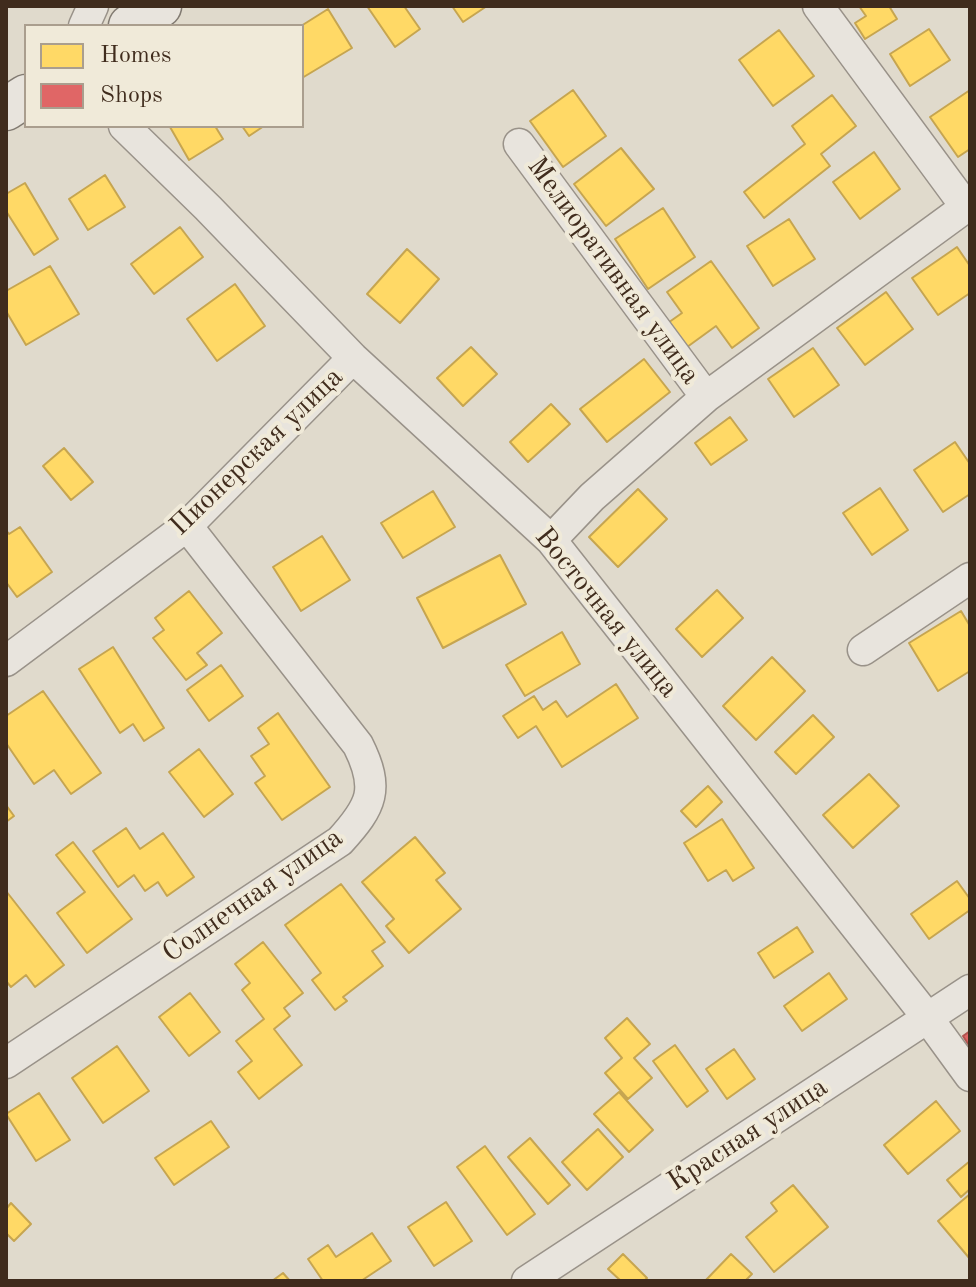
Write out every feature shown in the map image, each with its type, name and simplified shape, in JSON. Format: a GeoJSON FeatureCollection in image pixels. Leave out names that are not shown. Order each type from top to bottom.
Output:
{"type":"FeatureCollection","features":[{"type":"Feature","properties":{"kind":"street"},"geometry":{"type":"LineString","coordinates":[[133,24],[160,6]]}},
{"type":"Feature","properties":{"kind":"street","name":"Мелиоративная улица"},"geometry":{"type":"LineString","coordinates":[[551,540],[592,497],[706,397],[968,206],[818,6]]}},
{"type":"Feature","properties":{"kind":"street"},"geometry":{"type":"LineString","coordinates":[[6,109],[24,97]]}},
{"type":"Feature","properties":{"kind":"street","name":"Восточная улица"},"geometry":{"type":"LineString","coordinates":[[126,128],[353,358],[551,540],[927,1017],[970,1076]]}},
{"type":"Feature","properties":{"kind":"street","name":"Мелиоративная улица"},"geometry":{"type":"LineString","coordinates":[[519,144],[706,397]]}},
{"type":"Feature","properties":{"kind":"street","name":"Пионерская улица"},"geometry":{"type":"LineString","coordinates":[[6,661],[187,526],[353,358]]}},
{"type":"Feature","properties":{"kind":"street","name":"Солнечная улица"},"geometry":{"type":"LineString","coordinates":[[6,1063],[340,841],[358,821],[371,797],[370,769],[358,745],[187,526]]}},
{"type":"Feature","properties":{"kind":"street"},"geometry":{"type":"LineString","coordinates":[[863,650],[970,578]]}},
{"type":"Feature","properties":{"kind":"street","name":"Красная улица"},"geometry":{"type":"LineString","coordinates":[[527,1281],[970,990]]}},
{"type":"Feature","properties":{"kind":"building: Homes"},"geometry":{"type":"Polygon","coordinates":[[[367,6],[404,6],[420,29],[395,47],[367,6]]]}},
{"type":"Feature","properties":{"kind":"building: Homes"},"geometry":{"type":"Polygon","coordinates":[[[452,6],[487,6],[463,22],[452,6]]]}},
{"type":"Feature","properties":{"kind":"building: Homes"},"geometry":{"type":"Polygon","coordinates":[[[859,6],[889,6],[897,19],[865,39],[855,23],[866,16],[859,6]]]}},
{"type":"Feature","properties":{"kind":"building: Homes"},"geometry":{"type":"Polygon","coordinates":[[[328,9],[352,48],[304,77],[304,24],[328,9]]]}},
{"type":"Feature","properties":{"kind":"building: Homes"},"geometry":{"type":"Polygon","coordinates":[[[929,29],[950,60],[910,86],[890,54],[929,29]]]}},
{"type":"Feature","properties":{"kind":"building: Homes"},"geometry":{"type":"Polygon","coordinates":[[[779,30],[814,76],[773,106],[739,60],[779,30]]]}},
{"type":"Feature","properties":{"kind":"building: Homes"},"geometry":{"type":"Polygon","coordinates":[[[573,90],[606,136],[563,167],[530,121],[573,90]]]}},
{"type":"Feature","properties":{"kind":"building: Homes"},"geometry":{"type":"Polygon","coordinates":[[[970,90],[970,149],[958,157],[930,117],[970,90]]]}},
{"type":"Feature","properties":{"kind":"building: Homes"},"geometry":{"type":"Polygon","coordinates":[[[832,95],[856,126],[821,154],[830,166],[764,218],[744,192],[805,144],[792,126],[832,95]]]}},
{"type":"Feature","properties":{"kind":"building: Homes"},"geometry":{"type":"Polygon","coordinates":[[[171,128],[216,128],[223,139],[189,160],[171,128]]]}},
{"type":"Feature","properties":{"kind":"building: Homes"},"geometry":{"type":"Polygon","coordinates":[[[243,128],[261,128],[249,136],[243,128]]]}},
{"type":"Feature","properties":{"kind":"building: Homes"},"geometry":{"type":"Polygon","coordinates":[[[621,148],[654,189],[606,226],[574,184],[621,148]]]}},
{"type":"Feature","properties":{"kind":"building: Homes"},"geometry":{"type":"Polygon","coordinates":[[[874,152],[900,189],[860,219],[833,182],[874,152]]]}},
{"type":"Feature","properties":{"kind":"building: Homes"},"geometry":{"type":"Polygon","coordinates":[[[105,175],[125,207],[88,230],[69,199],[105,175]]]}},
{"type":"Feature","properties":{"kind":"building: Homes"},"geometry":{"type":"Polygon","coordinates":[[[25,183],[58,239],[34,255],[6,211],[6,194],[25,183]]]}},
{"type":"Feature","properties":{"kind":"building: Homes"},"geometry":{"type":"Polygon","coordinates":[[[663,208],[695,257],[648,289],[615,239],[663,208]]]}},
{"type":"Feature","properties":{"kind":"building: Homes"},"geometry":{"type":"Polygon","coordinates":[[[789,219],[815,259],[773,286],[747,246],[789,219]]]}},
{"type":"Feature","properties":{"kind":"building: Homes"},"geometry":{"type":"Polygon","coordinates":[[[180,227],[203,257],[154,294],[131,264],[180,227]]]}},
{"type":"Feature","properties":{"kind":"building: Homes"},"geometry":{"type":"Polygon","coordinates":[[[957,247],[970,266],[970,293],[938,315],[912,278],[957,247]]]}},
{"type":"Feature","properties":{"kind":"building: Homes"},"geometry":{"type":"Polygon","coordinates":[[[407,249],[439,279],[400,323],[367,294],[407,249]]]}},
{"type":"Feature","properties":{"kind":"building: Homes"},"geometry":{"type":"Polygon","coordinates":[[[711,261],[759,328],[732,348],[716,326],[683,350],[665,325],[682,313],[667,292],[711,261]]]}},
{"type":"Feature","properties":{"kind":"building: Homes"},"geometry":{"type":"Polygon","coordinates":[[[50,266],[79,314],[26,345],[6,311],[6,291],[50,266]]]}},
{"type":"Feature","properties":{"kind":"building: Homes"},"geometry":{"type":"Polygon","coordinates":[[[235,284],[265,326],[217,361],[187,319],[235,284]]]}},
{"type":"Feature","properties":{"kind":"building: Homes"},"geometry":{"type":"Polygon","coordinates":[[[886,292],[913,329],[865,365],[837,328],[886,292]]]}},
{"type":"Feature","properties":{"kind":"building: Homes"},"geometry":{"type":"Polygon","coordinates":[[[471,347],[497,374],[463,406],[437,378],[471,347]]]}},
{"type":"Feature","properties":{"kind":"building: Homes"},"geometry":{"type":"Polygon","coordinates":[[[813,348],[839,385],[794,417],[768,379],[813,348]]]}},
{"type":"Feature","properties":{"kind":"building: Homes"},"geometry":{"type":"Polygon","coordinates":[[[644,359],[670,392],[607,442],[580,409],[644,359]]]}},
{"type":"Feature","properties":{"kind":"building: Homes"},"geometry":{"type":"Polygon","coordinates":[[[551,404],[570,424],[528,462],[510,442],[551,404]]]}},
{"type":"Feature","properties":{"kind":"building: Homes"},"geometry":{"type":"Polygon","coordinates":[[[730,417],[747,440],[711,465],[695,443],[730,417]]]}},
{"type":"Feature","properties":{"kind":"building: Homes"},"geometry":{"type":"Polygon","coordinates":[[[955,442],[970,464],[970,494],[943,512],[914,470],[955,442]]]}},
{"type":"Feature","properties":{"kind":"building: Homes"},"geometry":{"type":"Polygon","coordinates":[[[64,448],[93,482],[71,500],[43,466],[64,448]]]}},
{"type":"Feature","properties":{"kind":"building: Homes"},"geometry":{"type":"Polygon","coordinates":[[[880,488],[908,530],[872,555],[843,513],[880,488]]]}},
{"type":"Feature","properties":{"kind":"building: Homes"},"geometry":{"type":"Polygon","coordinates":[[[638,489],[667,519],[618,567],[589,537],[638,489]]]}},
{"type":"Feature","properties":{"kind":"building: Homes"},"geometry":{"type":"Polygon","coordinates":[[[433,491],[455,527],[403,558],[381,523],[433,491]]]}},
{"type":"Feature","properties":{"kind":"building: Homes"},"geometry":{"type":"Polygon","coordinates":[[[20,527],[52,572],[17,597],[6,582],[6,530],[9,534],[20,527]]]}},
{"type":"Feature","properties":{"kind":"building: Homes"},"geometry":{"type":"Polygon","coordinates":[[[322,536],[350,580],[301,611],[273,567],[322,536]]]}},
{"type":"Feature","properties":{"kind":"building: Homes"},"geometry":{"type":"Polygon","coordinates":[[[500,555],[526,604],[443,648],[417,598],[500,555]]]}},
{"type":"Feature","properties":{"kind":"building: Homes"},"geometry":{"type":"Polygon","coordinates":[[[717,590],[743,618],[702,657],[676,629],[717,590]]]}},
{"type":"Feature","properties":{"kind":"building: Homes"},"geometry":{"type":"Polygon","coordinates":[[[189,591],[222,633],[197,653],[207,665],[186,680],[153,638],[164,630],[155,618],[189,591]]]}},
{"type":"Feature","properties":{"kind":"building: Homes"},"geometry":{"type":"Polygon","coordinates":[[[961,611],[970,626],[970,671],[938,691],[909,643],[961,611]]]}},
{"type":"Feature","properties":{"kind":"building: Homes"},"geometry":{"type":"Polygon","coordinates":[[[562,632],[580,664],[525,696],[506,665],[562,632]]]}},
{"type":"Feature","properties":{"kind":"building: Homes"},"geometry":{"type":"Polygon","coordinates":[[[113,647],[164,728],[144,741],[133,724],[120,733],[79,669],[113,647]]]}},
{"type":"Feature","properties":{"kind":"building: Homes"},"geometry":{"type":"Polygon","coordinates":[[[772,657],[805,691],[756,740],[723,706],[772,657]]]}},
{"type":"Feature","properties":{"kind":"building: Homes"},"geometry":{"type":"Polygon","coordinates":[[[221,665],[243,696],[209,721],[187,690],[221,665]]]}},
{"type":"Feature","properties":{"kind":"building: Homes"},"geometry":{"type":"Polygon","coordinates":[[[616,684],[638,718],[562,767],[536,726],[518,738],[503,716],[534,696],[543,710],[556,701],[567,717],[616,684]]]}},
{"type":"Feature","properties":{"kind":"building: Homes"},"geometry":{"type":"Polygon","coordinates":[[[43,691],[101,773],[71,794],[54,770],[34,784],[6,743],[6,716],[43,691]]]}},
{"type":"Feature","properties":{"kind":"building: Homes"},"geometry":{"type":"Polygon","coordinates":[[[278,713],[330,787],[282,820],[255,783],[265,776],[251,756],[269,744],[258,728],[278,713]]]}},
{"type":"Feature","properties":{"kind":"building: Homes"},"geometry":{"type":"Polygon","coordinates":[[[813,715],[834,737],[796,774],[775,752],[813,715]]]}},
{"type":"Feature","properties":{"kind":"building: Homes"},"geometry":{"type":"Polygon","coordinates":[[[199,749],[233,794],[204,817],[169,772],[199,749]]]}},
{"type":"Feature","properties":{"kind":"building: Homes"},"geometry":{"type":"Polygon","coordinates":[[[869,774],[899,806],[853,848],[823,815],[869,774]]]}},
{"type":"Feature","properties":{"kind":"building: Homes"},"geometry":{"type":"Polygon","coordinates":[[[708,786],[722,802],[696,827],[681,811],[708,786]]]}},
{"type":"Feature","properties":{"kind":"building: Homes"},"geometry":{"type":"Polygon","coordinates":[[[6,805],[14,816],[6,822],[6,805]]]}},
{"type":"Feature","properties":{"kind":"building: Homes"},"geometry":{"type":"Polygon","coordinates":[[[722,819],[754,868],[733,881],[726,870],[708,881],[684,843],[722,819]]]}},
{"type":"Feature","properties":{"kind":"building: Homes"},"geometry":{"type":"Polygon","coordinates":[[[126,828],[140,849],[163,833],[194,877],[167,896],[158,882],[145,891],[134,875],[118,887],[93,851],[126,828]]]}},
{"type":"Feature","properties":{"kind":"building: Homes"},"geometry":{"type":"Polygon","coordinates":[[[415,837],[445,873],[436,880],[461,909],[409,953],[386,926],[394,919],[362,882],[415,837]]]}},
{"type":"Feature","properties":{"kind":"building: Homes"},"geometry":{"type":"Polygon","coordinates":[[[73,842],[132,919],[87,953],[57,913],[85,892],[56,855],[73,842]]]}},
{"type":"Feature","properties":{"kind":"building: Homes"},"geometry":{"type":"Polygon","coordinates":[[[957,881],[970,899],[970,910],[929,939],[911,914],[957,881]]]}},
{"type":"Feature","properties":{"kind":"building: Homes"},"geometry":{"type":"Polygon","coordinates":[[[341,884],[385,942],[372,951],[383,966],[343,997],[347,1001],[335,1010],[312,980],[321,973],[285,925],[341,884]]]}},
{"type":"Feature","properties":{"kind":"building: Homes"},"geometry":{"type":"Polygon","coordinates":[[[6,891],[64,965],[35,987],[26,975],[11,987],[6,981],[6,891]]]}},
{"type":"Feature","properties":{"kind":"building: Homes"},"geometry":{"type":"Polygon","coordinates":[[[797,927],[813,952],[774,978],[758,953],[797,927]]]}},
{"type":"Feature","properties":{"kind":"building: Homes"},"geometry":{"type":"Polygon","coordinates":[[[263,942],[303,993],[284,1008],[290,1016],[274,1029],[302,1065],[259,1099],[238,1072],[252,1061],[236,1041],[264,1019],[242,990],[250,983],[235,964],[263,942]]]}},
{"type":"Feature","properties":{"kind":"building: Homes"},"geometry":{"type":"Polygon","coordinates":[[[829,973],[847,999],[802,1031],[784,1006],[829,973]]]}},
{"type":"Feature","properties":{"kind":"building: Homes"},"geometry":{"type":"Polygon","coordinates":[[[190,993],[220,1032],[189,1056],[159,1017],[190,993]]]}},
{"type":"Feature","properties":{"kind":"building: Homes"},"geometry":{"type":"Polygon","coordinates":[[[627,1018],[650,1044],[634,1058],[652,1078],[628,1099],[605,1073],[622,1058],[605,1038],[627,1018]]]}},
{"type":"Feature","properties":{"kind":"building: Homes"},"geometry":{"type":"Polygon","coordinates":[[[675,1045],[708,1091],[687,1107],[653,1061],[675,1045]]]}},
{"type":"Feature","properties":{"kind":"building: Homes"},"geometry":{"type":"Polygon","coordinates":[[[117,1046],[149,1091],[103,1123],[72,1078],[117,1046]]]}},
{"type":"Feature","properties":{"kind":"building: Homes"},"geometry":{"type":"Polygon","coordinates":[[[734,1049],[755,1079],[727,1099],[706,1069],[734,1049]]]}},
{"type":"Feature","properties":{"kind":"building: Homes"},"geometry":{"type":"Polygon","coordinates":[[[619,1092],[653,1130],[629,1152],[594,1114],[619,1092]]]}},
{"type":"Feature","properties":{"kind":"building: Homes"},"geometry":{"type":"Polygon","coordinates":[[[39,1093],[70,1140],[36,1161],[6,1114],[39,1093]]]}},
{"type":"Feature","properties":{"kind":"building: Homes"},"geometry":{"type":"Polygon","coordinates":[[[936,1101],[960,1131],[908,1174],[884,1145],[936,1101]]]}},
{"type":"Feature","properties":{"kind":"building: Homes"},"geometry":{"type":"Polygon","coordinates":[[[211,1121],[229,1147],[174,1185],[155,1158],[211,1121]]]}},
{"type":"Feature","properties":{"kind":"building: Homes"},"geometry":{"type":"Polygon","coordinates":[[[598,1129],[623,1157],[587,1190],[562,1162],[598,1129]]]}},
{"type":"Feature","properties":{"kind":"building: Homes"},"geometry":{"type":"Polygon","coordinates":[[[530,1138],[570,1185],[548,1204],[508,1157],[530,1138]]]}},
{"type":"Feature","properties":{"kind":"building: Homes"},"geometry":{"type":"Polygon","coordinates":[[[485,1146],[535,1214],[507,1235],[457,1167],[485,1146]]]}},
{"type":"Feature","properties":{"kind":"building: Homes"},"geometry":{"type":"Polygon","coordinates":[[[970,1161],[970,1189],[961,1197],[947,1180],[970,1161]]]}},
{"type":"Feature","properties":{"kind":"building: Homes"},"geometry":{"type":"Polygon","coordinates":[[[793,1185],[828,1227],[774,1272],[746,1237],[777,1211],[771,1203],[793,1185]]]}},
{"type":"Feature","properties":{"kind":"building: Homes"},"geometry":{"type":"Polygon","coordinates":[[[970,1194],[970,1259],[938,1221],[970,1194]]]}},
{"type":"Feature","properties":{"kind":"building: Homes"},"geometry":{"type":"Polygon","coordinates":[[[446,1202],[472,1241],[434,1266],[408,1227],[446,1202]]]}},
{"type":"Feature","properties":{"kind":"building: Homes"},"geometry":{"type":"Polygon","coordinates":[[[11,1203],[31,1224],[14,1241],[6,1233],[6,1209],[11,1203]]]}},
{"type":"Feature","properties":{"kind":"building: Homes"},"geometry":{"type":"Polygon","coordinates":[[[372,1233],[391,1261],[361,1281],[323,1281],[308,1259],[328,1245],[336,1257],[372,1233]]]}},
{"type":"Feature","properties":{"kind":"building: Homes"},"geometry":{"type":"Polygon","coordinates":[[[623,1254],[647,1278],[644,1281],[621,1281],[608,1269],[623,1254]]]}},
{"type":"Feature","properties":{"kind":"building: Homes"},"geometry":{"type":"Polygon","coordinates":[[[731,1254],[752,1274],[745,1281],[705,1281],[731,1254]]]}},
{"type":"Feature","properties":{"kind":"building: Homes"},"geometry":{"type":"Polygon","coordinates":[[[283,1273],[290,1281],[272,1281],[283,1273]]]}},
{"type":"Feature","properties":{"kind":"building: Shops"},"geometry":{"type":"Polygon","coordinates":[[[970,1031],[970,1047],[963,1036],[970,1031]]]}}]}
